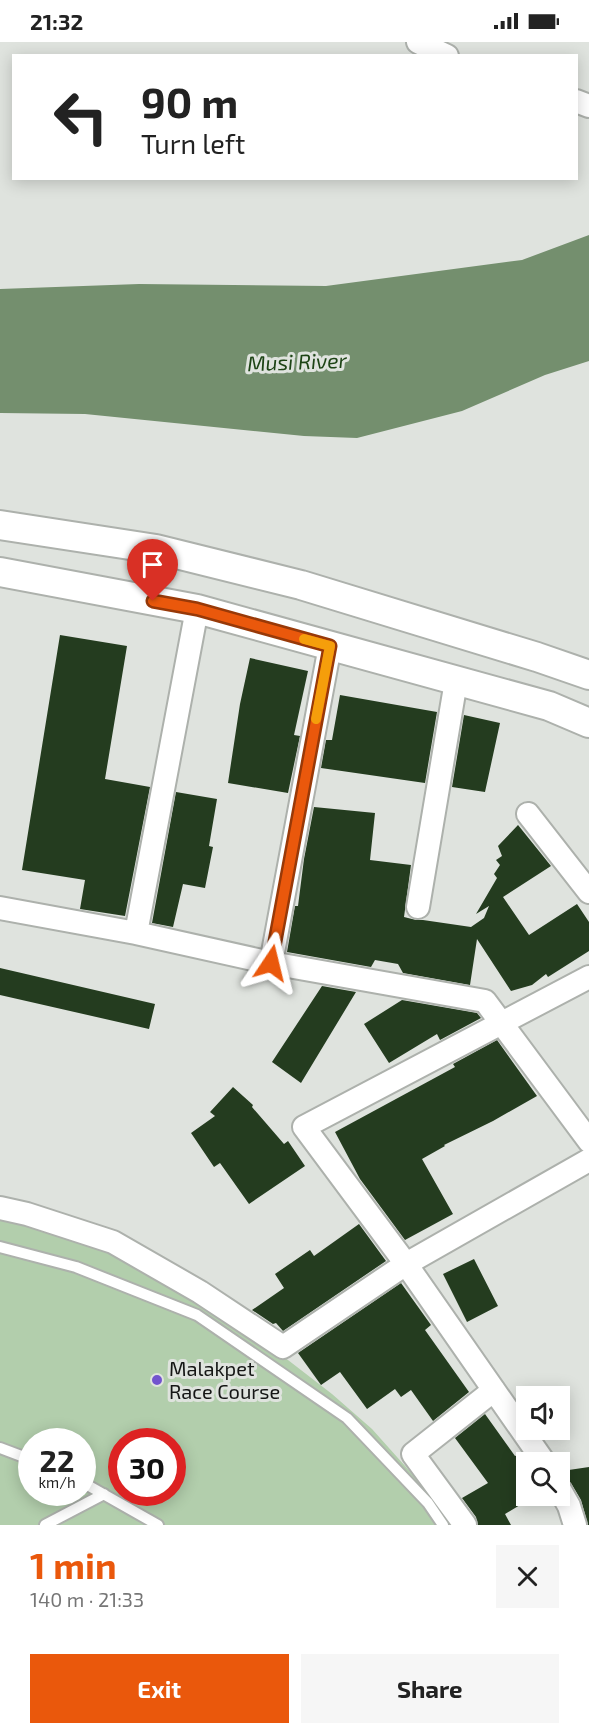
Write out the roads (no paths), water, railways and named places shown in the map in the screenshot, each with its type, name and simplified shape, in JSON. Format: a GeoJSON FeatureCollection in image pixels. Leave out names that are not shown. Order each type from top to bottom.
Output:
{"type":"FeatureCollection","features":[{"type":"Feature","properties":{"kind":"street"},"geometry":{"type":"LineString","coordinates":[[418,42],[443,54]]}},
{"type":"Feature","properties":{"kind":"street"},"geometry":{"type":"LineString","coordinates":[[0,525],[156,549],[290,582],[589,675]]}},
{"type":"Feature","properties":{"kind":"street"},"geometry":{"type":"LineString","coordinates":[[0,572],[197,609],[549,706],[589,723]]}},
{"type":"Feature","properties":{"kind":"street"},"geometry":{"type":"LineString","coordinates":[[136,933],[197,609]]}},
{"type":"Feature","properties":{"kind":"street"},"geometry":{"type":"LineString","coordinates":[[271,963],[330,646]]}},
{"type":"Feature","properties":{"kind":"street"},"geometry":{"type":"LineString","coordinates":[[418,907],[456,681]]}},
{"type":"Feature","properties":{"kind":"street"},"geometry":{"type":"LineString","coordinates":[[528,814],[589,892]]}},
{"type":"Feature","properties":{"kind":"street"},"geometry":{"type":"LineString","coordinates":[[0,908],[136,933],[271,963],[485,1001],[589,1141]]}},
{"type":"Feature","properties":{"kind":"street"},"geometry":{"type":"LineString","coordinates":[[537,1452],[406,1264],[304,1127],[589,977]]}},
{"type":"Feature","properties":{"kind":"street"},"geometry":{"type":"LineString","coordinates":[[0,1208],[27,1214],[113,1242],[200,1292],[283,1347],[406,1264],[589,1160]]}},
{"type":"Feature","properties":{"kind":"street"},"geometry":{"type":"LineString","coordinates":[[465,1525],[413,1454],[494,1390]]}},
{"type":"Feature","properties":{"kind":"street"},"geometry":{"type":"LineString","coordinates":[[569,1506],[575,1525]]}},
{"type":"Feature","properties":{"kind":"lane"},"geometry":{"type":"LineString","coordinates":[[0,1247],[76,1267],[197,1314],[347,1418],[428,1503],[443,1525]]}},
{"type":"Feature","properties":{"kind":"lane"},"geometry":{"type":"LineString","coordinates":[[0,1448],[18,1455]]}},
{"type":"Feature","properties":{"kind":"lane"},"geometry":{"type":"LineString","coordinates":[[96,1490],[158,1525]]}},
{"type":"Feature","properties":{"kind":"lane"},"geometry":{"type":"LineString","coordinates":[[45,1525],[104,1494]]}},
{"type":"Feature","properties":{"kind":"water","name":"Musi River"},"geometry":{"type":"Polygon","coordinates":[[[589,235],[589,361],[545,375],[462,411],[357,438],[304,436],[85,414],[0,413],[0,289],[139,284],[326,286],[522,260],[589,235]]]}},
{"type":"Feature","properties":{"kind":"place","name":"Malakpet Race Course"},"geometry":{"type":"Point","coordinates":[157,1380]}}]}
